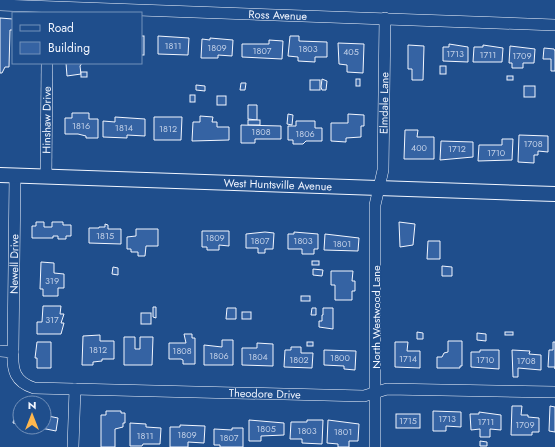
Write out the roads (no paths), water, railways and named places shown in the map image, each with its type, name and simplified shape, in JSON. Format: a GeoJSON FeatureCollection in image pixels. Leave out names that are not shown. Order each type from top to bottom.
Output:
{"type":"FeatureCollection","features":[{"type":"Feature","properties":{"kind":"main road","name":"West Huntsville Avenue"},"geometry":{"type":"LineString","coordinates":[[0,176],[555,194]]}},
{"type":"Feature","properties":{"kind":"street","name":"Ross Avenue"},"geometry":{"type":"LineString","coordinates":[[0,5],[555,25]]}},
{"type":"Feature","properties":{"kind":"street","name":"Elmdale Lane"},"geometry":{"type":"LineString","coordinates":[[379,188],[383,170],[385,18]]}},
{"type":"Feature","properties":{"kind":"street","name":"Hinshaw Drive"},"geometry":{"type":"LineString","coordinates":[[46,177],[47,64]]}},
{"type":"Feature","properties":{"kind":"street","name":"Newell Drive"},"geometry":{"type":"LineString","coordinates":[[13,352],[15,176]]}},
{"type":"Feature","properties":{"kind":"street","name":"North Westwood Lane"},"geometry":{"type":"LineString","coordinates":[[375,447],[375,205],[379,188]]}},
{"type":"Feature","properties":{"kind":"street"},"geometry":{"type":"LineString","coordinates":[[0,351],[13,352]]}},
{"type":"Feature","properties":{"kind":"street","name":"Theodore Drive"},"geometry":{"type":"LineString","coordinates":[[13,352],[15,375],[20,382],[34,388],[364,396],[387,389],[555,392]]}},
{"type":"Feature","properties":{"kind":"street"},"geometry":{"type":"LineString","coordinates":[[73,447],[75,389]]}}]}
